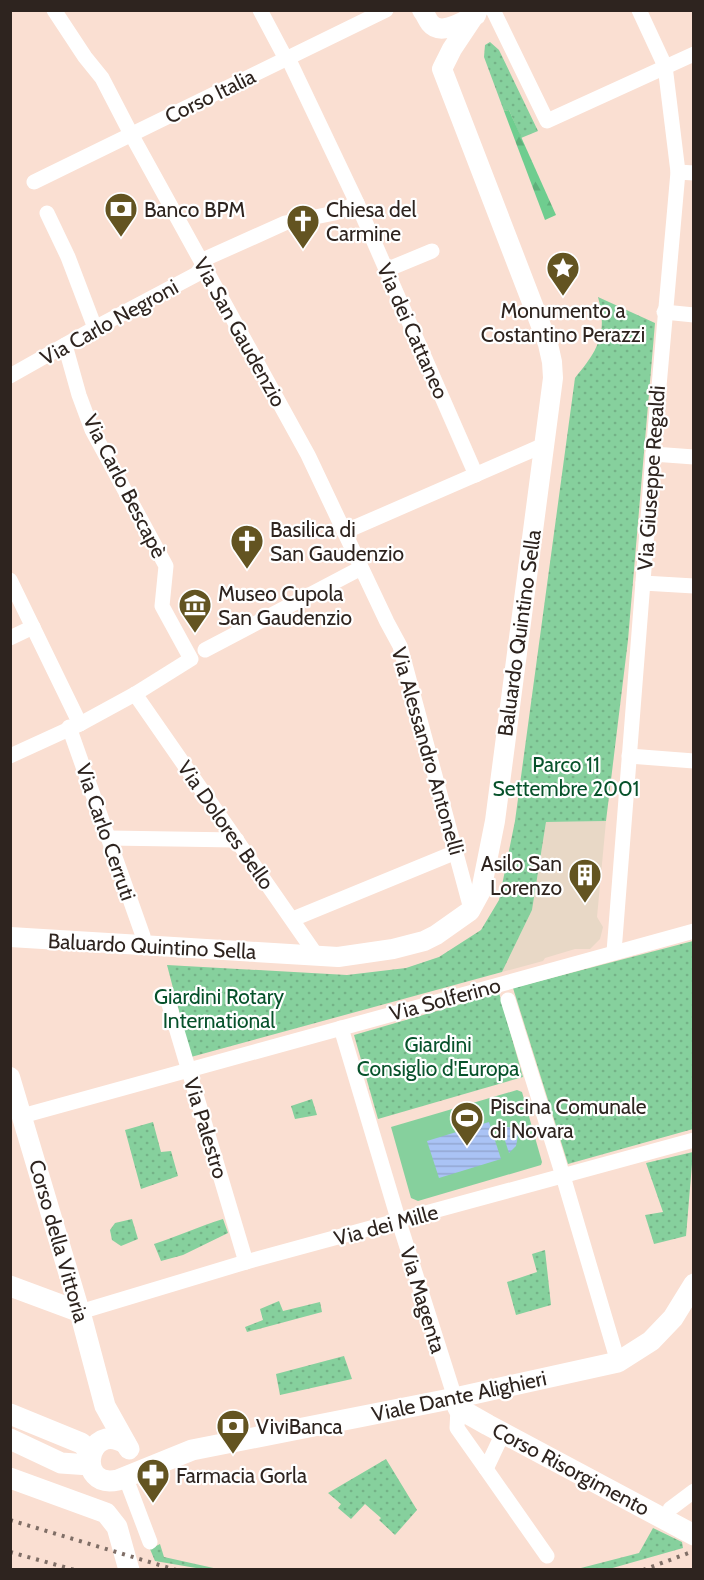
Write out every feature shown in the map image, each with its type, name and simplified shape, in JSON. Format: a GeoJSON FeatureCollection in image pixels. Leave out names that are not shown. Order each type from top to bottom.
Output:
{"type":"FeatureCollection","features":[{"type":"Feature","properties":{"kind":"main road","name":"Viale Dante Alighieri"},"geometry":{"type":"LineString","coordinates":[[192,1450],[457,1403],[618,1362],[651,1341],[673,1318],[693,1284]]}},
{"type":"Feature","properties":{"kind":"main road"},"geometry":{"type":"LineString","coordinates":[[10,1286],[80,1312]]}},
{"type":"Feature","properties":{"kind":"main road","name":"Corso della Vittoria"},"geometry":{"type":"LineString","coordinates":[[80,1312],[105,1406],[128,1447]]}},
{"type":"Feature","properties":{"kind":"main road","name":"Corso Risorgimento"},"geometry":{"type":"LineString","coordinates":[[457,1403],[503,1433],[693,1535]]}},
{"type":"Feature","properties":{"kind":"main road"},"geometry":{"type":"LineString","coordinates":[[74,1439],[82,1439],[95,1431],[100,1425],[105,1406]]}},
{"type":"Feature","properties":{"kind":"main road"},"geometry":{"type":"LineString","coordinates":[[10,1414],[74,1439],[86,1447],[92,1471],[104,1480],[118,1480],[192,1450]]}},
{"type":"Feature","properties":{"kind":"main road"},"geometry":{"type":"LineString","coordinates":[[10,1438],[61,1463],[90,1461]]}},
{"type":"Feature","properties":{"kind":"main road"},"geometry":{"type":"LineString","coordinates":[[90,1461],[95,1446],[107,1439],[114,1439],[128,1447],[192,1450]]}},
{"type":"Feature","properties":{"kind":"main road"},"geometry":{"type":"LineString","coordinates":[[125,1476],[132,1464],[128,1447]]}},
{"type":"Feature","properties":{"kind":"main road"},"geometry":{"type":"LineString","coordinates":[[10,1478],[106,1513],[117,1527],[129,1569]]}},
{"type":"Feature","properties":{"kind":"street","name":"Via San Gaudenzio"},"geometry":{"type":"LineString","coordinates":[[54,10],[102,78],[308,455],[344,532]]}},
{"type":"Feature","properties":{"kind":"street","name":"Via dei Cattaneo"},"geometry":{"type":"LineString","coordinates":[[260,10],[287,58],[357,203],[476,475]]}},
{"type":"Feature","properties":{"kind":"street","name":"Corso Italia"},"geometry":{"type":"LineString","coordinates":[[34,182],[386,10]]}},
{"type":"Feature","properties":{"kind":"street"},"geometry":{"type":"LineString","coordinates":[[422,10],[431,25],[447,29],[480,14],[547,121],[693,54]]}},
{"type":"Feature","properties":{"kind":"street","name":"Via Giuseppe Regaldi"},"geometry":{"type":"LineString","coordinates":[[614,952],[664,312],[686,173],[665,66],[639,10]]}},
{"type":"Feature","properties":{"kind":"street","name":"Baluardo Quintino Sella"},"geometry":{"type":"LineString","coordinates":[[11,937],[338,957],[393,949],[424,941],[471,909],[481,891],[495,820],[553,378],[550,353],[442,69],[452,49],[480,14]]}},
{"type":"Feature","properties":{"kind":"street","name":"Via Carlo Negroni"},"geometry":{"type":"LineString","coordinates":[[10,376],[197,274],[207,258],[285,223],[335,213],[357,203]]}},
{"type":"Feature","properties":{"kind":"street"},"geometry":{"type":"LineString","coordinates":[[47,213],[68,257],[95,328]]}},
{"type":"Feature","properties":{"kind":"street"},"geometry":{"type":"LineString","coordinates":[[386,270],[432,251]]}},
{"type":"Feature","properties":{"kind":"street"},"geometry":{"type":"LineString","coordinates":[[664,312],[693,315]]}},
{"type":"Feature","properties":{"kind":"street","name":"Via Carlo Bescapè"},"geometry":{"type":"LineString","coordinates":[[65,345],[92,430],[166,566],[162,606],[191,659],[135,694]]}},
{"type":"Feature","properties":{"kind":"street"},"geometry":{"type":"LineString","coordinates":[[344,532],[544,445]]}},
{"type":"Feature","properties":{"kind":"street"},"geometry":{"type":"LineString","coordinates":[[652,454],[693,457]]}},
{"type":"Feature","properties":{"kind":"street","name":"Via Alessandro Antonelli"},"geometry":{"type":"LineString","coordinates":[[344,532],[400,646],[471,909]]}},
{"type":"Feature","properties":{"kind":"street"},"geometry":{"type":"LineString","coordinates":[[205,650],[361,568]]}},
{"type":"Feature","properties":{"kind":"street","name":"Via Carlo Cerruti"},"geometry":{"type":"LineString","coordinates":[[10,580],[33,627],[74,726],[143,936]]}},
{"type":"Feature","properties":{"kind":"street"},"geometry":{"type":"LineString","coordinates":[[643,583],[693,586]]}},
{"type":"Feature","properties":{"kind":"street"},"geometry":{"type":"LineString","coordinates":[[10,638],[33,627]]}},
{"type":"Feature","properties":{"kind":"street"},"geometry":{"type":"LineString","coordinates":[[10,756],[135,694]]}},
{"type":"Feature","properties":{"kind":"street","name":"Via Dolores Bello"},"geometry":{"type":"LineString","coordinates":[[135,694],[317,956]]}},
{"type":"Feature","properties":{"kind":"street"},"geometry":{"type":"LineString","coordinates":[[628,756],[693,761]]}},
{"type":"Feature","properties":{"kind":"street"},"geometry":{"type":"LineString","coordinates":[[109,838],[237,840]]}},
{"type":"Feature","properties":{"kind":"street"},"geometry":{"type":"LineString","coordinates":[[293,919],[456,852]]}},
{"type":"Feature","properties":{"kind":"street","name":"Via Solferino"},"geometry":{"type":"LineString","coordinates":[[18,1113],[188,1070],[693,931]]}},
{"type":"Feature","properties":{"kind":"street","name":"Via Palestro"},"geometry":{"type":"LineString","coordinates":[[166,994],[246,1262]]}},
{"type":"Feature","properties":{"kind":"street"},"geometry":{"type":"LineString","coordinates":[[508,1000],[618,1362]]}},
{"type":"Feature","properties":{"kind":"street","name":"Via Magenta"},"geometry":{"type":"LineString","coordinates":[[341,1028],[399,1222],[457,1403],[457,1428],[547,1556]]}},
{"type":"Feature","properties":{"kind":"street","name":"Corso della Vittoria"},"geometry":{"type":"LineString","coordinates":[[10,1077],[18,1113],[80,1312]]}},
{"type":"Feature","properties":{"kind":"street","name":"Via dei Mille"},"geometry":{"type":"LineString","coordinates":[[80,1312],[246,1262],[693,1140]]}},
{"type":"Feature","properties":{"kind":"street"},"geometry":{"type":"LineString","coordinates":[[486,1469],[503,1433]]}},
{"type":"Feature","properties":{"kind":"street"},"geometry":{"type":"LineString","coordinates":[[125,1476],[150,1542]]}},
{"type":"Feature","properties":{"kind":"street"},"geometry":{"type":"LineString","coordinates":[[670,1509],[693,1491]]}},
{"type":"Feature","properties":{"kind":"shaded area"},"geometry":{"type":"Polygon","coordinates":[[[606,821],[597,917],[603,927],[600,939],[590,949],[575,949],[545,958],[543,961],[502,972],[532,910],[546,822],[606,821]]]}},
{"type":"Feature","properties":{"kind":"green space"},"geometry":{"type":"Polygon","coordinates":[[[490,42],[499,50],[538,131],[521,138],[509,110],[504,111],[484,57],[485,45],[490,42]]]}},
{"type":"Feature","properties":{"kind":"green space"},"geometry":{"type":"Polygon","coordinates":[[[509,110],[556,215],[545,220],[504,111],[509,110]]]}},
{"type":"Feature","properties":{"kind":"green space"},"geometry":{"type":"Polygon","coordinates":[[[598,297],[655,323],[628,640],[606,821],[546,822],[532,910],[502,972],[191,1057],[167,965],[347,975],[406,968],[439,957],[481,930],[499,900],[515,821],[575,378],[590,359],[599,341],[602,321],[598,297]]]}},
{"type":"Feature","properties":{"kind":"green space"},"geometry":{"type":"Polygon","coordinates":[[[693,941],[693,1129],[568,1164],[513,988],[693,941]]]}},
{"type":"Feature","properties":{"kind":"green space","name":"Giardini Consiglio d'Europa"},"geometry":{"type":"Polygon","coordinates":[[[499,993],[523,1077],[378,1119],[354,1035],[499,993]]]}},
{"type":"Feature","properties":{"kind":"green space","name":"Piscina Comunale di Novara"},"geometry":{"type":"Polygon","coordinates":[[[517,1090],[522,1092],[541,1165],[418,1201],[411,1198],[391,1127],[517,1090]]]}},
{"type":"Feature","properties":{"kind":"green space"},"geometry":{"type":"Polygon","coordinates":[[[312,1099],[317,1115],[295,1119],[291,1106],[312,1099]]]}},
{"type":"Feature","properties":{"kind":"green space"},"geometry":{"type":"Polygon","coordinates":[[[153,1122],[161,1152],[171,1151],[178,1176],[141,1189],[125,1130],[153,1122]]]}},
{"type":"Feature","properties":{"kind":"green space"},"geometry":{"type":"Polygon","coordinates":[[[693,1152],[686,1236],[654,1244],[645,1215],[663,1212],[646,1163],[693,1152]]]}},
{"type":"Feature","properties":{"kind":"green space"},"geometry":{"type":"Polygon","coordinates":[[[132,1219],[138,1239],[121,1246],[112,1240],[110,1230],[115,1223],[132,1219]]]}},
{"type":"Feature","properties":{"kind":"green space"},"geometry":{"type":"Polygon","coordinates":[[[223,1219],[228,1233],[183,1255],[161,1261],[154,1244],[223,1219]]]}},
{"type":"Feature","properties":{"kind":"green space"},"geometry":{"type":"Polygon","coordinates":[[[545,1250],[551,1305],[516,1315],[507,1282],[537,1272],[532,1254],[545,1250]]]}},
{"type":"Feature","properties":{"kind":"green space"},"geometry":{"type":"Polygon","coordinates":[[[279,1301],[283,1311],[320,1302],[322,1312],[247,1332],[245,1327],[263,1320],[260,1309],[279,1301]]]}},
{"type":"Feature","properties":{"kind":"green space"},"geometry":{"type":"Polygon","coordinates":[[[344,1356],[352,1379],[280,1395],[276,1374],[344,1356]]]}},
{"type":"Feature","properties":{"kind":"green space"},"geometry":{"type":"Polygon","coordinates":[[[386,1459],[417,1510],[395,1535],[365,1504],[351,1519],[338,1508],[341,1504],[328,1493],[386,1459]]]}},
{"type":"Feature","properties":{"kind":"green space"},"geometry":{"type":"Polygon","coordinates":[[[653,1528],[682,1542],[683,1548],[609,1569],[577,1569],[639,1553],[653,1528]]]}},
{"type":"Feature","properties":{"kind":"green space"},"geometry":{"type":"Polygon","coordinates":[[[160,1544],[164,1557],[218,1569],[202,1569],[155,1561],[150,1549],[160,1544]]]}},
{"type":"Feature","properties":{"kind":"water"},"geometry":{"type":"Polygon","coordinates":[[[489,1122],[501,1159],[439,1178],[427,1141],[489,1122]]]}},
{"type":"Feature","properties":{"kind":"water"},"geometry":{"type":"Polygon","coordinates":[[[500,1125],[512,1128],[518,1136],[516,1146],[509,1153],[500,1125]]]}},
{"type":"Feature","properties":{"kind":"railway"},"geometry":{"type":"LineString","coordinates":[[10,1520],[176,1570]]}},
{"type":"Feature","properties":{"kind":"railway"},"geometry":{"type":"LineString","coordinates":[[643,1570],[694,1551]]}},
{"type":"Feature","properties":{"kind":"railway"},"geometry":{"type":"LineString","coordinates":[[10,1552],[75,1570]]}},
{"type":"Feature","properties":{"kind":"place","name":"Banco BPM"},"geometry":{"type":"Point","coordinates":[121,238]}},
{"type":"Feature","properties":{"kind":"place","name":"Chiesa del Carmine"},"geometry":{"type":"Point","coordinates":[303,250]}},
{"type":"Feature","properties":{"kind":"place","name":"Monumento a Costantino Perazzi"},"geometry":{"type":"Point","coordinates":[563,297]}},
{"type":"Feature","properties":{"kind":"place","name":"Basilica di San Gaudenzio"},"geometry":{"type":"Point","coordinates":[247,570]}},
{"type":"Feature","properties":{"kind":"place","name":"Museo Cupola San Gaudenzio"},"geometry":{"type":"Point","coordinates":[195,634]}},
{"type":"Feature","properties":{"kind":"place","name":"Asilo San Lorenzo"},"geometry":{"type":"Point","coordinates":[585,904]}},
{"type":"Feature","properties":{"kind":"place","name":"Piscina Comunale di Novara"},"geometry":{"type":"Point","coordinates":[467,1147]}},
{"type":"Feature","properties":{"kind":"place","name":"ViviBanca"},"geometry":{"type":"Point","coordinates":[233,1455]}},
{"type":"Feature","properties":{"kind":"place","name":"Farmacia Gorla"},"geometry":{"type":"Point","coordinates":[153,1504]}},
{"type":"Feature","properties":{"kind":"park label","name":"Parco 11 Settembre 2001"},"geometry":{"type":"Point","coordinates":[566,776]}},
{"type":"Feature","properties":{"kind":"park label","name":"Giardini Rotary International"},"geometry":{"type":"Point","coordinates":[219,1008]}}]}
